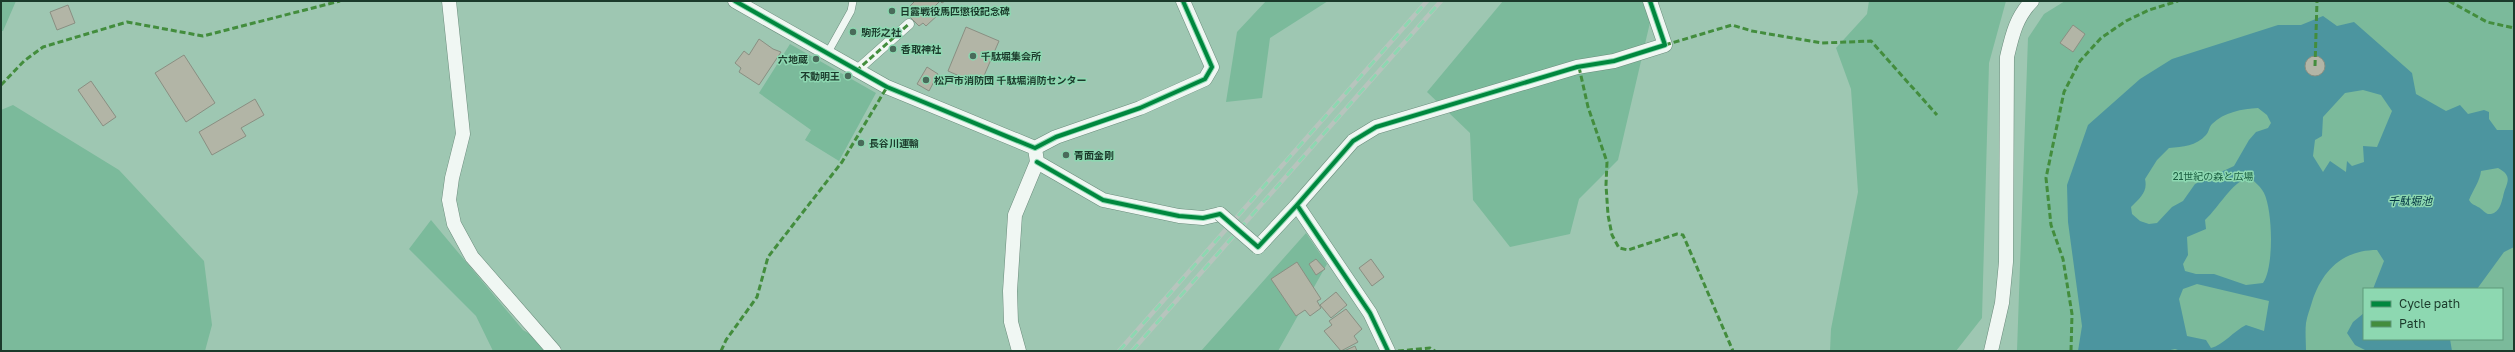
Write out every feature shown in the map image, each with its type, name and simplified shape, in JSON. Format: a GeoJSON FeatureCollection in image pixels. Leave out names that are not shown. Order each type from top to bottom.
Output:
{"type":"FeatureCollection","features":[{"type":"Feature","properties":{"kind":"street"},"geometry":{"type":"LineString","coordinates":[[449,1],[463,134],[450,193],[450,208],[453,219],[472,257],[554,351]]}},
{"type":"Feature","properties":{"kind":"street"},"geometry":{"type":"LineString","coordinates":[[735,1],[856,71],[887,87],[1036,155],[1103,200],[1179,216],[1203,218],[1220,214],[1258,247],[1353,141],[1376,127],[1577,67],[1614,61],[1665,45],[1650,1]]}},
{"type":"Feature","properties":{"kind":"street"},"geometry":{"type":"LineString","coordinates":[[1019,351],[1011,322],[1010,291],[1015,215],[1036,155],[1056,137],[1140,108],[1205,79],[1210,73],[1212,67],[1183,1]]}},
{"type":"Feature","properties":{"kind":"street"},"geometry":{"type":"LineString","coordinates":[[1991,351],[2002,303],[2006,262],[2007,57],[2016,24],[2032,1]]}},
{"type":"Feature","properties":{"kind":"street"},"geometry":{"type":"LineString","coordinates":[[856,71],[909,24]]}},
{"type":"Feature","properties":{"kind":"street"},"geometry":{"type":"LineString","coordinates":[[1297,205],[1370,313],[1388,351]]}},
{"type":"Feature","properties":{"kind":"lane"},"geometry":{"type":"LineString","coordinates":[[827,54],[851,11],[854,1]]}},
{"type":"Feature","properties":{"kind":"green space"},"geometry":{"type":"Polygon","coordinates":[[[1,1],[16,1],[3,31],[1,31],[1,1]]]}},
{"type":"Feature","properties":{"kind":"green space"},"geometry":{"type":"Polygon","coordinates":[[[1266,1],[1328,1],[1270,38],[1262,98],[1226,102],[1237,32],[1266,1]]]}},
{"type":"Feature","properties":{"kind":"green space"},"geometry":{"type":"Polygon","coordinates":[[[1503,1],[1655,1],[1618,160],[1579,199],[1570,234],[1510,247],[1473,200],[1470,133],[1427,92],[1503,1]]]}},
{"type":"Feature","properties":{"kind":"green space"},"geometry":{"type":"Polygon","coordinates":[[[1869,1],[2006,1],[1989,63],[1982,318],[1956,351],[1830,351],[1831,329],[1858,192],[1851,89],[1836,48],[1867,14],[1869,1]]]}},
{"type":"Feature","properties":{"kind":"green space","name":"21世紀の森と広場"},"geometry":{"type":"Polygon","coordinates":[[[2065,1],[2514,1],[2514,351],[2017,351],[2028,38],[2044,14],[2065,1]]]}},
{"type":"Feature","properties":{"kind":"green space"},"geometry":{"type":"Polygon","coordinates":[[[790,44],[876,93],[839,161],[805,140],[811,130],[759,93],[790,44]]]}},
{"type":"Feature","properties":{"kind":"green space"},"geometry":{"type":"Polygon","coordinates":[[[13,105],[119,170],[204,261],[212,325],[205,351],[1,351],[1,110],[13,105]]]}},
{"type":"Feature","properties":{"kind":"green space"},"geometry":{"type":"Polygon","coordinates":[[[431,220],[523,330],[559,351],[493,351],[476,316],[409,249],[431,220]]]}},
{"type":"Feature","properties":{"kind":"green space"},"geometry":{"type":"Polygon","coordinates":[[[1306,233],[1327,264],[1278,351],[1201,351],[1306,233]]]}},
{"type":"Feature","properties":{"kind":"water","name":"千駄堀池"},"geometry":{"type":"Polygon","coordinates":[[[2323,16],[2337,26],[2354,22],[2412,73],[2416,94],[2446,111],[2460,105],[2468,114],[2484,110],[2489,112],[2489,119],[2497,130],[2514,130],[2514,247],[2504,252],[2478,288],[2373,288],[2384,261],[2377,250],[2365,251],[2344,258],[2335,264],[2328,272],[2316,291],[2306,323],[2306,351],[2181,351],[2175,349],[2166,351],[2078,351],[2082,326],[2068,222],[2067,185],[2088,125],[2140,79],[2172,59],[2278,25],[2301,25],[2323,16]],[[2363,90],[2345,93],[2323,117],[2322,136],[2315,140],[2313,156],[2323,172],[2330,161],[2346,172],[2347,161],[2352,166],[2364,162],[2363,146],[2377,147],[2392,111],[2381,95],[2363,90]],[[2258,108],[2240,110],[2228,114],[2212,124],[2206,135],[2198,142],[2169,148],[2157,160],[2145,179],[2146,184],[2144,191],[2140,198],[2131,207],[2132,214],[2140,221],[2149,224],[2157,223],[2172,207],[2183,201],[2195,184],[2234,166],[2249,140],[2256,132],[2268,128],[2271,123],[2267,115],[2258,108]],[[2498,168],[2481,171],[2478,182],[2469,200],[2472,204],[2489,214],[2494,213],[2500,207],[2508,181],[2506,174],[2498,168]],[[2249,177],[2231,190],[2205,220],[2206,229],[2187,237],[2188,255],[2183,264],[2185,271],[2196,274],[2214,274],[2246,285],[2263,283],[2267,276],[2271,253],[2271,225],[2267,201],[2264,193],[2255,182],[2249,177]],[[2197,284],[2183,289],[2179,299],[2187,336],[2206,340],[2211,348],[2220,344],[2246,325],[2264,331],[2269,301],[2197,284]]]}},
{"type":"Feature","properties":{"kind":"water"},"geometry":{"type":"Polygon","coordinates":[[[2363,314],[2363,340],[2450,340],[2452,351],[2367,351],[2355,345],[2347,333],[2353,322],[2363,314]]]}},
{"type":"Feature","properties":{"kind":"building"},"geometry":{"type":"Polygon","coordinates":[[[915,1],[940,1],[934,7],[940,13],[926,26],[923,23],[919,26],[909,16],[912,13],[908,8],[915,1]]]}},
{"type":"Feature","properties":{"kind":"building"},"geometry":{"type":"Polygon","coordinates":[[[68,5],[75,23],[57,30],[50,12],[68,5]]]}},
{"type":"Feature","properties":{"kind":"building"},"geometry":{"type":"Polygon","coordinates":[[[2073,25],[2085,34],[2073,52],[2060,43],[2073,25]]]}},
{"type":"Feature","properties":{"kind":"building","name":"千駄堀集会所"},"geometry":{"type":"Polygon","coordinates":[[[966,27],[999,41],[980,85],[948,71],[966,27]]]}},
{"type":"Feature","properties":{"kind":"building"},"geometry":{"type":"Polygon","coordinates":[[[759,39],[773,49],[781,52],[759,85],[739,72],[741,68],[735,63],[744,51],[749,55],[759,39]]]}},
{"type":"Feature","properties":{"kind":"building"},"geometry":{"type":"Polygon","coordinates":[[[184,55],[215,103],[186,122],[155,73],[184,55]]]}},
{"type":"Feature","properties":{"kind":"building"},"geometry":{"type":"Polygon","coordinates":[[[2315,56],[2322,59],[2325,66],[2322,73],[2315,76],[2308,73],[2305,66],[2308,59],[2315,56]]]}},
{"type":"Feature","properties":{"kind":"building"},"geometry":{"type":"Polygon","coordinates":[[[927,67],[938,74],[929,91],[917,84],[927,67]]]}},
{"type":"Feature","properties":{"kind":"building"},"geometry":{"type":"Polygon","coordinates":[[[91,81],[116,117],[103,126],[78,90],[91,81]]]}},
{"type":"Feature","properties":{"kind":"building"},"geometry":{"type":"Polygon","coordinates":[[[255,99],[264,115],[241,128],[246,136],[212,155],[199,132],[255,99]]]}},
{"type":"Feature","properties":{"kind":"building"},"geometry":{"type":"Polygon","coordinates":[[[1316,259],[1325,269],[1316,275],[1309,264],[1316,259]]]}},
{"type":"Feature","properties":{"kind":"building"},"geometry":{"type":"Polygon","coordinates":[[[1371,259],[1384,277],[1372,286],[1359,268],[1371,259]]]}},
{"type":"Feature","properties":{"kind":"building"},"geometry":{"type":"Polygon","coordinates":[[[1297,262],[1321,299],[1317,301],[1321,308],[1310,316],[1305,310],[1296,316],[1271,279],[1297,262]]]}},
{"type":"Feature","properties":{"kind":"building"},"geometry":{"type":"Polygon","coordinates":[[[1336,292],[1347,305],[1331,318],[1320,305],[1336,292]]]}},
{"type":"Feature","properties":{"kind":"building"},"geometry":{"type":"Polygon","coordinates":[[[1346,309],[1362,329],[1354,336],[1358,342],[1341,351],[1324,331],[1332,325],[1329,321],[1346,309]]]}},
{"type":"Feature","properties":{"kind":"building"},"geometry":{"type":"Polygon","coordinates":[[[1355,346],[1357,351],[1344,351],[1355,346]]]}},
{"type":"Feature","properties":{"kind":"railway"},"geometry":{"type":"LineString","coordinates":[[1119,351],[1427,1]]}},
{"type":"Feature","properties":{"kind":"railway"},"geometry":{"type":"LineString","coordinates":[[1132,351],[1441,1]]}},
{"type":"Feature","properties":{"kind":"marked path"},"geometry":{"type":"LineString","coordinates":[[1,85],[24,61],[43,47],[127,22],[203,36],[340,1]]}},
{"type":"Feature","properties":{"kind":"marked path"},"geometry":{"type":"LineString","coordinates":[[2071,351],[2072,314],[2063,259],[2051,225],[2046,178],[2064,92],[2080,61],[2101,38],[2126,21],[2149,10],[2178,1]]}},
{"type":"Feature","properties":{"kind":"marked path"},"geometry":{"type":"LineString","coordinates":[[2315,66],[2317,1]]}},
{"type":"Feature","properties":{"kind":"marked path"},"geometry":{"type":"LineString","coordinates":[[2449,1],[2487,22],[2514,28]]}},
{"type":"Feature","properties":{"kind":"marked path"},"geometry":{"type":"LineString","coordinates":[[856,71],[909,24]]}},
{"type":"Feature","properties":{"kind":"marked path"},"geometry":{"type":"LineString","coordinates":[[1665,45],[1732,25],[1752,31],[1822,43],[1871,41],[1937,115]]}},
{"type":"Feature","properties":{"kind":"marked path"},"geometry":{"type":"LineString","coordinates":[[1579,67],[1588,107],[1607,162],[1606,185],[1608,215],[1612,235],[1619,248],[1628,250],[1677,234],[1683,235],[1733,351]]}},
{"type":"Feature","properties":{"kind":"marked path"},"geometry":{"type":"LineString","coordinates":[[721,351],[726,340],[757,297],[768,257],[842,162],[887,87]]}},
{"type":"Feature","properties":{"kind":"marked path"},"geometry":{"type":"LineString","coordinates":[[1398,351],[1430,348],[1435,351]]}},
{"type":"Feature","properties":{"kind":"cycle path"},"geometry":{"type":"LineString","coordinates":[[735,1],[887,87],[1035,148],[1056,137],[1140,108],[1205,79],[1212,67],[1183,1]]}},
{"type":"Feature","properties":{"kind":"cycle path"},"geometry":{"type":"LineString","coordinates":[[1297,205],[1353,141],[1376,127],[1577,67],[1614,61],[1665,45],[1650,1]]}},
{"type":"Feature","properties":{"kind":"cycle path"},"geometry":{"type":"LineString","coordinates":[[1037,162],[1103,200],[1179,216],[1203,218],[1220,214],[1258,247],[1297,205],[1370,313],[1388,351]]}},
{"type":"Feature","properties":{"kind":"place","name":"日露戦役馬匹懲役記念碑"},"geometry":{"type":"Point","coordinates":[892,11]}},
{"type":"Feature","properties":{"kind":"place","name":"駒形之社"},"geometry":{"type":"Point","coordinates":[853,32]}},
{"type":"Feature","properties":{"kind":"place","name":"香取神社"},"geometry":{"type":"Point","coordinates":[893,49]}},
{"type":"Feature","properties":{"kind":"place","name":"千駄堀集会所"},"geometry":{"type":"Point","coordinates":[973,56]}},
{"type":"Feature","properties":{"kind":"place","name":"六地蔵"},"geometry":{"type":"Point","coordinates":[816,59]}},
{"type":"Feature","properties":{"kind":"place","name":"不動明王"},"geometry":{"type":"Point","coordinates":[848,76]}},
{"type":"Feature","properties":{"kind":"place","name":"松戸市消防団 千駄堀消防センター"},"geometry":{"type":"Point","coordinates":[926,80]}},
{"type":"Feature","properties":{"kind":"place","name":"長谷川運輸"},"geometry":{"type":"Point","coordinates":[861,143]}},
{"type":"Feature","properties":{"kind":"place","name":"青面金剛"},"geometry":{"type":"Point","coordinates":[1066,155]}}]}
